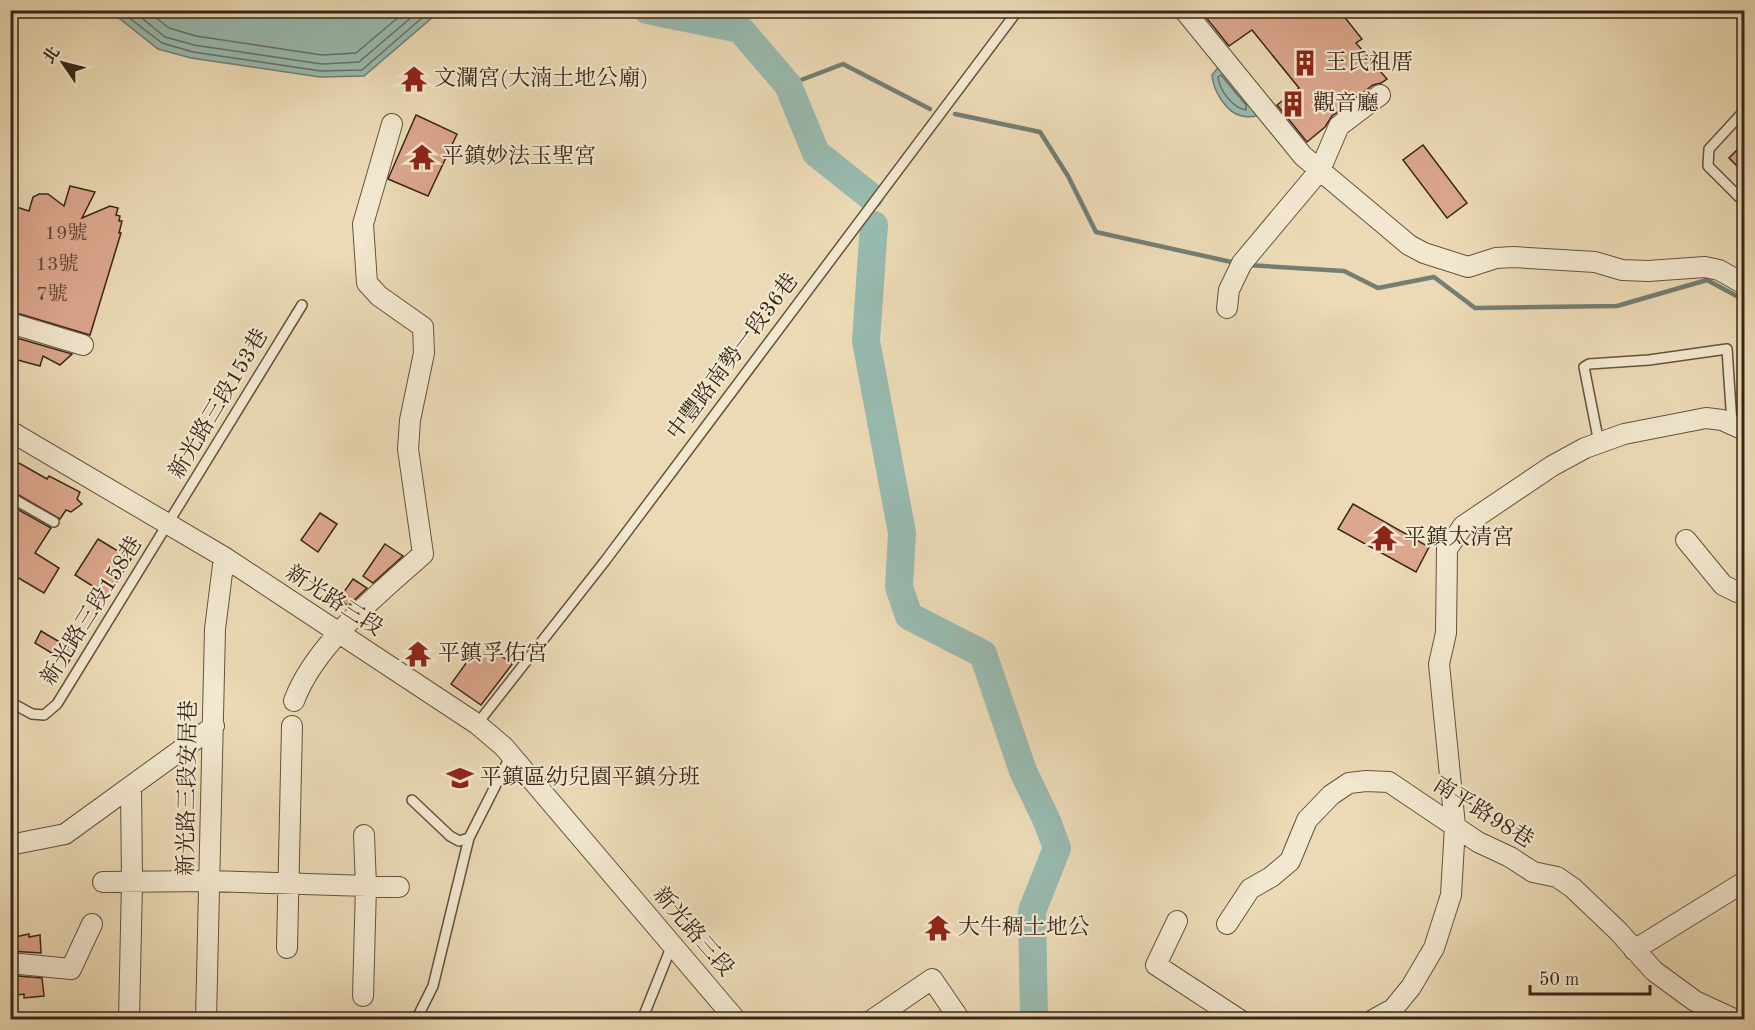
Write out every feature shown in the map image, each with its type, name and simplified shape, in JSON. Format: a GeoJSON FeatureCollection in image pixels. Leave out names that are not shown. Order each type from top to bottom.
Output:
{"type":"FeatureCollection","features":[{"type":"Feature","properties":{"kind":"street"},"geometry":{"type":"LineString","coordinates":[[1184,10],[1303,156],[1409,245],[1424,253],[1468,267],[1496,258],[1513,256],[1595,262],[1622,270],[1648,271],[1705,267],[1719,270],[1744,284]]}},
{"type":"Feature","properties":{"kind":"street"},"geometry":{"type":"LineString","coordinates":[[1227,308],[1237,270],[1320,170],[1339,126],[1380,95]]}},
{"type":"Feature","properties":{"kind":"street"},"geometry":{"type":"LineString","coordinates":[[294,701],[301,683],[338,632],[423,554],[408,449],[410,420],[424,353],[423,327],[379,296],[367,283],[363,224],[392,124]]}},
{"type":"Feature","properties":{"kind":"street"},"geometry":{"type":"LineString","coordinates":[[10,323],[83,345]]}},
{"type":"Feature","properties":{"kind":"street"},"geometry":{"type":"LineString","coordinates":[[1373,1020],[1393,1009],[1411,987],[1434,948],[1451,895],[1455,826],[1438,664],[1446,633],[1447,549],[1463,526],[1552,466],[1585,448],[1624,434],[1706,418],[1738,427]]}},
{"type":"Feature","properties":{"kind":"street","name":"新光路三段"},"geometry":{"type":"LineString","coordinates":[[10,431],[224,557],[477,724],[511,755],[736,1020]]}},
{"type":"Feature","properties":{"kind":"street"},"geometry":{"type":"LineString","coordinates":[[1686,540],[1723,585],[1737,592],[1744,589]]}},
{"type":"Feature","properties":{"kind":"street","name":"新光路三段安居巷"},"geometry":{"type":"LineString","coordinates":[[206,1020],[211,881],[215,629],[224,557]]}},
{"type":"Feature","properties":{"kind":"street"},"geometry":{"type":"LineString","coordinates":[[10,845],[65,834],[214,726]]}},
{"type":"Feature","properties":{"kind":"street"},"geometry":{"type":"LineString","coordinates":[[287,948],[292,726]]}},
{"type":"Feature","properties":{"kind":"street","name":"南平路98巷"},"geometry":{"type":"LineString","coordinates":[[1227,924],[1250,889],[1271,877],[1290,861],[1307,820],[1331,795],[1349,783],[1389,782],[1469,837],[1510,857],[1533,872],[1557,877],[1573,888],[1654,971],[1695,1001],[1736,1020]]}},
{"type":"Feature","properties":{"kind":"street"},"geometry":{"type":"LineString","coordinates":[[129,1020],[132,882],[131,787]]}},
{"type":"Feature","properties":{"kind":"street"},"geometry":{"type":"LineString","coordinates":[[363,996],[366,886],[364,835]]}},
{"type":"Feature","properties":{"kind":"street"},"geometry":{"type":"LineString","coordinates":[[103,882],[211,881],[399,887]]}},
{"type":"Feature","properties":{"kind":"street"},"geometry":{"type":"LineString","coordinates":[[1634,950],[1744,882]]}},
{"type":"Feature","properties":{"kind":"street"},"geometry":{"type":"LineString","coordinates":[[1178,921],[1156,965],[1219,1004],[1240,1020]]}},
{"type":"Feature","properties":{"kind":"street"},"geometry":{"type":"LineString","coordinates":[[10,963],[71,969],[92,924]]}},
{"type":"Feature","properties":{"kind":"street"},"geometry":{"type":"LineString","coordinates":[[872,1020],[932,979],[960,1020]]}},
{"type":"Feature","properties":{"kind":"lane","name":"中豐路南勢一段36巷"},"geometry":{"type":"LineString","coordinates":[[477,724],[612,552],[1018,10]]}},
{"type":"Feature","properties":{"kind":"lane"},"geometry":{"type":"LineString","coordinates":[[1744,111],[1709,149],[1708,166],[1744,202]]}},
{"type":"Feature","properties":{"kind":"lane","name":"新光路三段153巷"},"geometry":{"type":"LineString","coordinates":[[169,524],[302,305]]}},
{"type":"Feature","properties":{"kind":"lane"},"geometry":{"type":"LineString","coordinates":[[1599,443],[1584,367],[1589,364],[1649,360],[1727,349],[1738,427]]}},
{"type":"Feature","properties":{"kind":"lane"},"geometry":{"type":"LineString","coordinates":[[10,497],[54,522]]}},
{"type":"Feature","properties":{"kind":"lane","name":"新光路三段158巷"},"geometry":{"type":"LineString","coordinates":[[10,702],[32,714],[44,715],[57,704],[169,524]]}},
{"type":"Feature","properties":{"kind":"lane"},"geometry":{"type":"LineString","coordinates":[[416,1020],[433,986],[469,838],[511,755]]}},
{"type":"Feature","properties":{"kind":"lane"},"geometry":{"type":"LineString","coordinates":[[412,800],[450,836],[459,841],[469,838]]}},
{"type":"Feature","properties":{"kind":"lane"},"geometry":{"type":"LineString","coordinates":[[642,1020],[672,945]]}},
{"type":"Feature","properties":{"kind":"water"},"geometry":{"type":"Polygon","coordinates":[[[110,11],[440,11],[364,76],[320,77],[191,58],[158,49],[110,11]]]}},
{"type":"Feature","properties":{"kind":"water"},"geometry":{"type":"Polygon","coordinates":[[[1221,64],[1262,115],[1242,116],[1226,106],[1218,94],[1212,75],[1221,64]]]}},
{"type":"Feature","properties":{"kind":"building"},"geometry":{"type":"Polygon","coordinates":[[[1200,10],[1339,10],[1362,39],[1356,43],[1387,79],[1373,85],[1332,116],[1325,127],[1307,142],[1277,105],[1299,88],[1252,30],[1229,46],[1200,10]]]}},
{"type":"Feature","properties":{"kind":"building","name":"平鎮妙法玉聖宮"},"geometry":{"type":"Polygon","coordinates":[[[416,115],[457,134],[428,196],[388,179],[416,115]]]}},
{"type":"Feature","properties":{"kind":"building"},"geometry":{"type":"Polygon","coordinates":[[[1744,143],[1744,173],[1729,158],[1744,143]]]}},
{"type":"Feature","properties":{"kind":"building"},"geometry":{"type":"Polygon","coordinates":[[[1423,145],[1467,203],[1447,218],[1403,160],[1423,145]]]}},
{"type":"Feature","properties":{"kind":"building"},"geometry":{"type":"Polygon","coordinates":[[[70,186],[95,192],[82,218],[110,206],[118,208],[116,215],[120,216],[119,221],[122,221],[119,233],[121,233],[90,335],[10,311],[10,205],[29,211],[33,197],[48,194],[64,206],[70,186]]]}},
{"type":"Feature","properties":{"kind":"building"},"geometry":{"type":"Polygon","coordinates":[[[10,336],[72,354],[60,365],[43,356],[40,366],[10,358],[10,336]]]}},
{"type":"Feature","properties":{"kind":"building"},"geometry":{"type":"Polygon","coordinates":[[[10,458],[47,479],[49,476],[80,492],[77,499],[82,504],[71,512],[66,510],[60,519],[10,490],[10,458]]]}},
{"type":"Feature","properties":{"kind":"building","name":"平鎮太清宮"},"geometry":{"type":"Polygon","coordinates":[[[1353,504],[1429,547],[1416,572],[1338,529],[1353,504]]]}},
{"type":"Feature","properties":{"kind":"building"},"geometry":{"type":"Polygon","coordinates":[[[10,505],[51,528],[35,553],[59,568],[44,593],[10,573],[10,505]]]}},
{"type":"Feature","properties":{"kind":"building"},"geometry":{"type":"Polygon","coordinates":[[[320,513],[337,524],[318,552],[301,540],[320,513]]]}},
{"type":"Feature","properties":{"kind":"building"},"geometry":{"type":"Polygon","coordinates":[[[98,539],[131,559],[108,596],[75,575],[98,539]]]}},
{"type":"Feature","properties":{"kind":"building"},"geometry":{"type":"Polygon","coordinates":[[[385,544],[403,556],[373,583],[363,576],[385,544]]]}},
{"type":"Feature","properties":{"kind":"building"},"geometry":{"type":"Polygon","coordinates":[[[353,579],[367,588],[348,606],[339,599],[353,579]]]}},
{"type":"Feature","properties":{"kind":"building"},"geometry":{"type":"Polygon","coordinates":[[[41,631],[75,651],[68,663],[35,643],[41,631]]]}},
{"type":"Feature","properties":{"kind":"building"},"geometry":{"type":"Polygon","coordinates":[[[487,648],[513,663],[481,705],[451,684],[472,655],[479,660],[487,648]]]}},
{"type":"Feature","properties":{"kind":"building"},"geometry":{"type":"Polygon","coordinates":[[[29,934],[29,937],[40,935],[41,953],[10,951],[10,938],[29,934]]]}},
{"type":"Feature","properties":{"kind":"building"},"geometry":{"type":"Polygon","coordinates":[[[10,977],[42,978],[44,996],[24,998],[24,994],[10,996],[10,977]]]}},
{"type":"Feature","properties":{"kind":"waterway"},"geometry":{"type":"LineString","coordinates":[[647,10],[740,29],[788,85],[816,153],[870,196]]}},
{"type":"Feature","properties":{"kind":"waterway"},"geometry":{"type":"LineString","coordinates":[[788,85],[843,64],[930,109]]}},
{"type":"Feature","properties":{"kind":"waterway"},"geometry":{"type":"LineString","coordinates":[[955,114],[1040,132],[1068,176],[1096,232],[1236,263]]}},
{"type":"Feature","properties":{"kind":"waterway"},"geometry":{"type":"LineString","coordinates":[[874,225],[866,341],[902,533],[899,587],[909,616],[983,654],[1023,771],[1057,848],[1032,911],[1034,1020]]}},
{"type":"Feature","properties":{"kind":"waterway"},"geometry":{"type":"LineString","coordinates":[[1247,265],[1344,271],[1378,288],[1434,277],[1475,308],[1617,306],[1707,280],[1744,300]]}},
{"type":"Feature","properties":{"kind":"place","name":"王氏祖厝"},"geometry":{"type":"Point","coordinates":[1305,63]}},
{"type":"Feature","properties":{"kind":"place","name":"文瀾宮(大湳土地公廟)"},"geometry":{"type":"Point","coordinates":[414,79]}},
{"type":"Feature","properties":{"kind":"place","name":"觀音廳"},"geometry":{"type":"Point","coordinates":[1293,104]}},
{"type":"Feature","properties":{"kind":"place","name":"平鎮妙法玉聖宮"},"geometry":{"type":"Point","coordinates":[422,157]}},
{"type":"Feature","properties":{"kind":"place","name":"平鎮太清宮"},"geometry":{"type":"Point","coordinates":[1384,538]}},
{"type":"Feature","properties":{"kind":"place","name":"平鎮孚佑宮"},"geometry":{"type":"Point","coordinates":[418,654]}},
{"type":"Feature","properties":{"kind":"place","name":"平鎮區幼兒園平鎮分班"},"geometry":{"type":"Point","coordinates":[460,778]}},
{"type":"Feature","properties":{"kind":"place","name":"大牛稠土地公"},"geometry":{"type":"Point","coordinates":[938,928]}}]}
